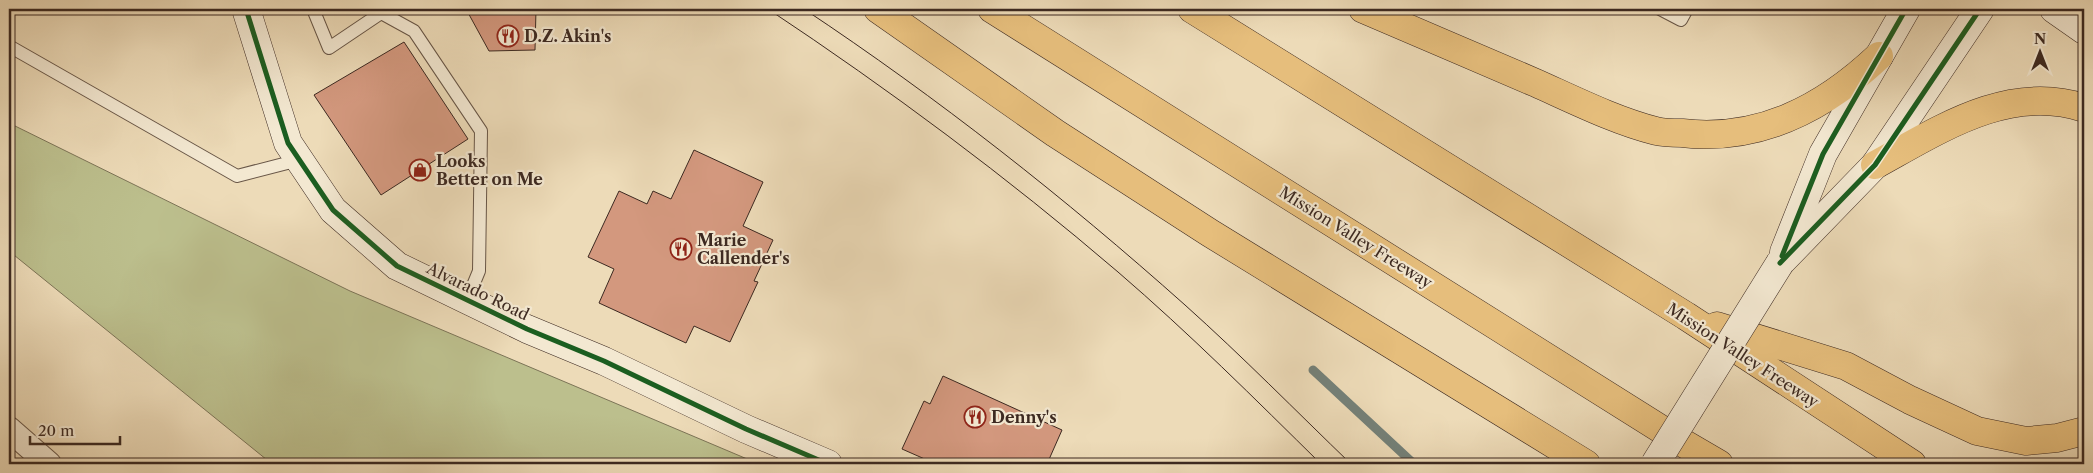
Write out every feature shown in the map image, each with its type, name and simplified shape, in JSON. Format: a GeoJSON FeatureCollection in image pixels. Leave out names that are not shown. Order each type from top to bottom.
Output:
{"type":"FeatureCollection","features":[{"type":"Feature","properties":{"kind":"highway"},"geometry":{"type":"LineString","coordinates":[[878,9],[1063,139],[1210,233],[1586,464]]}},
{"type":"Feature","properties":{"kind":"highway","name":"Mission Valley Freeway"},"geometry":{"type":"LineString","coordinates":[[992,9],[1674,438],[1719,464]]}},
{"type":"Feature","properties":{"kind":"highway","name":"Mission Valley Freeway"},"geometry":{"type":"LineString","coordinates":[[1192,9],[1686,316],[1912,464]]}},
{"type":"Feature","properties":{"kind":"highway"},"geometry":{"type":"LineString","coordinates":[[1363,9],[1603,112],[1656,131],[1700,135],[1741,133],[1782,121],[1814,106],[1860,73],[1879,56]]}},
{"type":"Feature","properties":{"kind":"highway"},"geometry":{"type":"LineString","coordinates":[[1875,165],[1979,111],[2012,102],[2045,101],[2084,108]]}},
{"type":"Feature","properties":{"kind":"highway"},"geometry":{"type":"LineString","coordinates":[[1686,316],[1846,366],[1910,400],[1977,431],[2026,441],[2057,438],[2084,431]]}},
{"type":"Feature","properties":{"kind":"main road","name":"Alvarado Road"},"geometry":{"type":"LineString","coordinates":[[246,9],[288,143],[333,210],[397,266],[527,329],[604,361],[746,429],[828,464]]}},
{"type":"Feature","properties":{"kind":"main road"},"geometry":{"type":"LineString","coordinates":[[1655,464],[1780,263],[1823,154],[1906,9]]}},
{"type":"Feature","properties":{"kind":"main road"},"geometry":{"type":"LineString","coordinates":[[1780,263],[1875,165],[1980,9]]}},
{"type":"Feature","properties":{"kind":"main road"},"geometry":{"type":"LineString","coordinates":[[2054,9],[2084,30]]}},
{"type":"Feature","properties":{"kind":"street"},"geometry":{"type":"LineString","coordinates":[[9,429],[49,464]]}},
{"type":"Feature","properties":{"kind":"lane"},"geometry":{"type":"LineString","coordinates":[[313,9],[329,48],[378,11],[414,31],[481,131],[479,271],[467,300]]}},
{"type":"Feature","properties":{"kind":"lane"},"geometry":{"type":"LineString","coordinates":[[1660,9],[1680,20],[1687,9]]}},
{"type":"Feature","properties":{"kind":"lane"},"geometry":{"type":"LineString","coordinates":[[9,46],[236,176],[299,160]]}},
{"type":"Feature","properties":{"kind":"green space"},"geometry":{"type":"Polygon","coordinates":[[[9,123],[350,291],[759,464],[272,464],[9,251],[9,123]]]}},
{"type":"Feature","properties":{"kind":"building","name":"D.Z. Akin's"},"geometry":{"type":"Polygon","coordinates":[[[466,9],[536,9],[535,50],[489,51],[466,9]]]}},
{"type":"Feature","properties":{"kind":"building"},"geometry":{"type":"Polygon","coordinates":[[[404,42],[468,139],[381,195],[314,95],[404,42]]]}},
{"type":"Feature","properties":{"kind":"building","name":"Marie Callender's"},"geometry":{"type":"Polygon","coordinates":[[[694,150],[763,182],[743,226],[773,240],[754,281],[758,282],[730,342],[694,326],[686,343],[599,303],[614,269],[588,257],[619,191],[647,204],[653,191],[671,199],[694,150]]]}},
{"type":"Feature","properties":{"kind":"building","name":"Denny's"},"geometry":{"type":"Polygon","coordinates":[[[943,376],[1062,430],[1047,464],[936,464],[902,449],[924,401],[930,404],[943,376]]]}},
{"type":"Feature","properties":{"kind":"waterway"},"geometry":{"type":"LineString","coordinates":[[1313,370],[1414,464]]}},
{"type":"Feature","properties":{"kind":"tram line"},"geometry":{"type":"LineString","coordinates":[[768,9],[859,71],[947,135],[1034,202],[1118,272],[1170,319],[1321,464]]}},
{"type":"Feature","properties":{"kind":"tram line"},"geometry":{"type":"LineString","coordinates":[[804,9],[952,114],[1094,226],[1206,324],[1351,464]]}},
{"type":"Feature","properties":{"kind":"cycle path"},"geometry":{"type":"LineString","coordinates":[[246,9],[288,143],[333,210],[397,266],[527,329],[604,361],[746,429],[828,464]]}},
{"type":"Feature","properties":{"kind":"cycle path"},"geometry":{"type":"LineString","coordinates":[[1782,256],[1823,154],[1906,9]]}},
{"type":"Feature","properties":{"kind":"cycle path"},"geometry":{"type":"LineString","coordinates":[[1780,263],[1875,165],[1980,9]]}},
{"type":"Feature","properties":{"kind":"place","name":"D.Z. Akin's"},"geometry":{"type":"Point","coordinates":[508,36]}},
{"type":"Feature","properties":{"kind":"place","name":"Looks Better on Me"},"geometry":{"type":"Point","coordinates":[420,170]}},
{"type":"Feature","properties":{"kind":"place","name":"Marie Callender's"},"geometry":{"type":"Point","coordinates":[681,249]}},
{"type":"Feature","properties":{"kind":"place","name":"Denny's"},"geometry":{"type":"Point","coordinates":[975,417]}}]}
